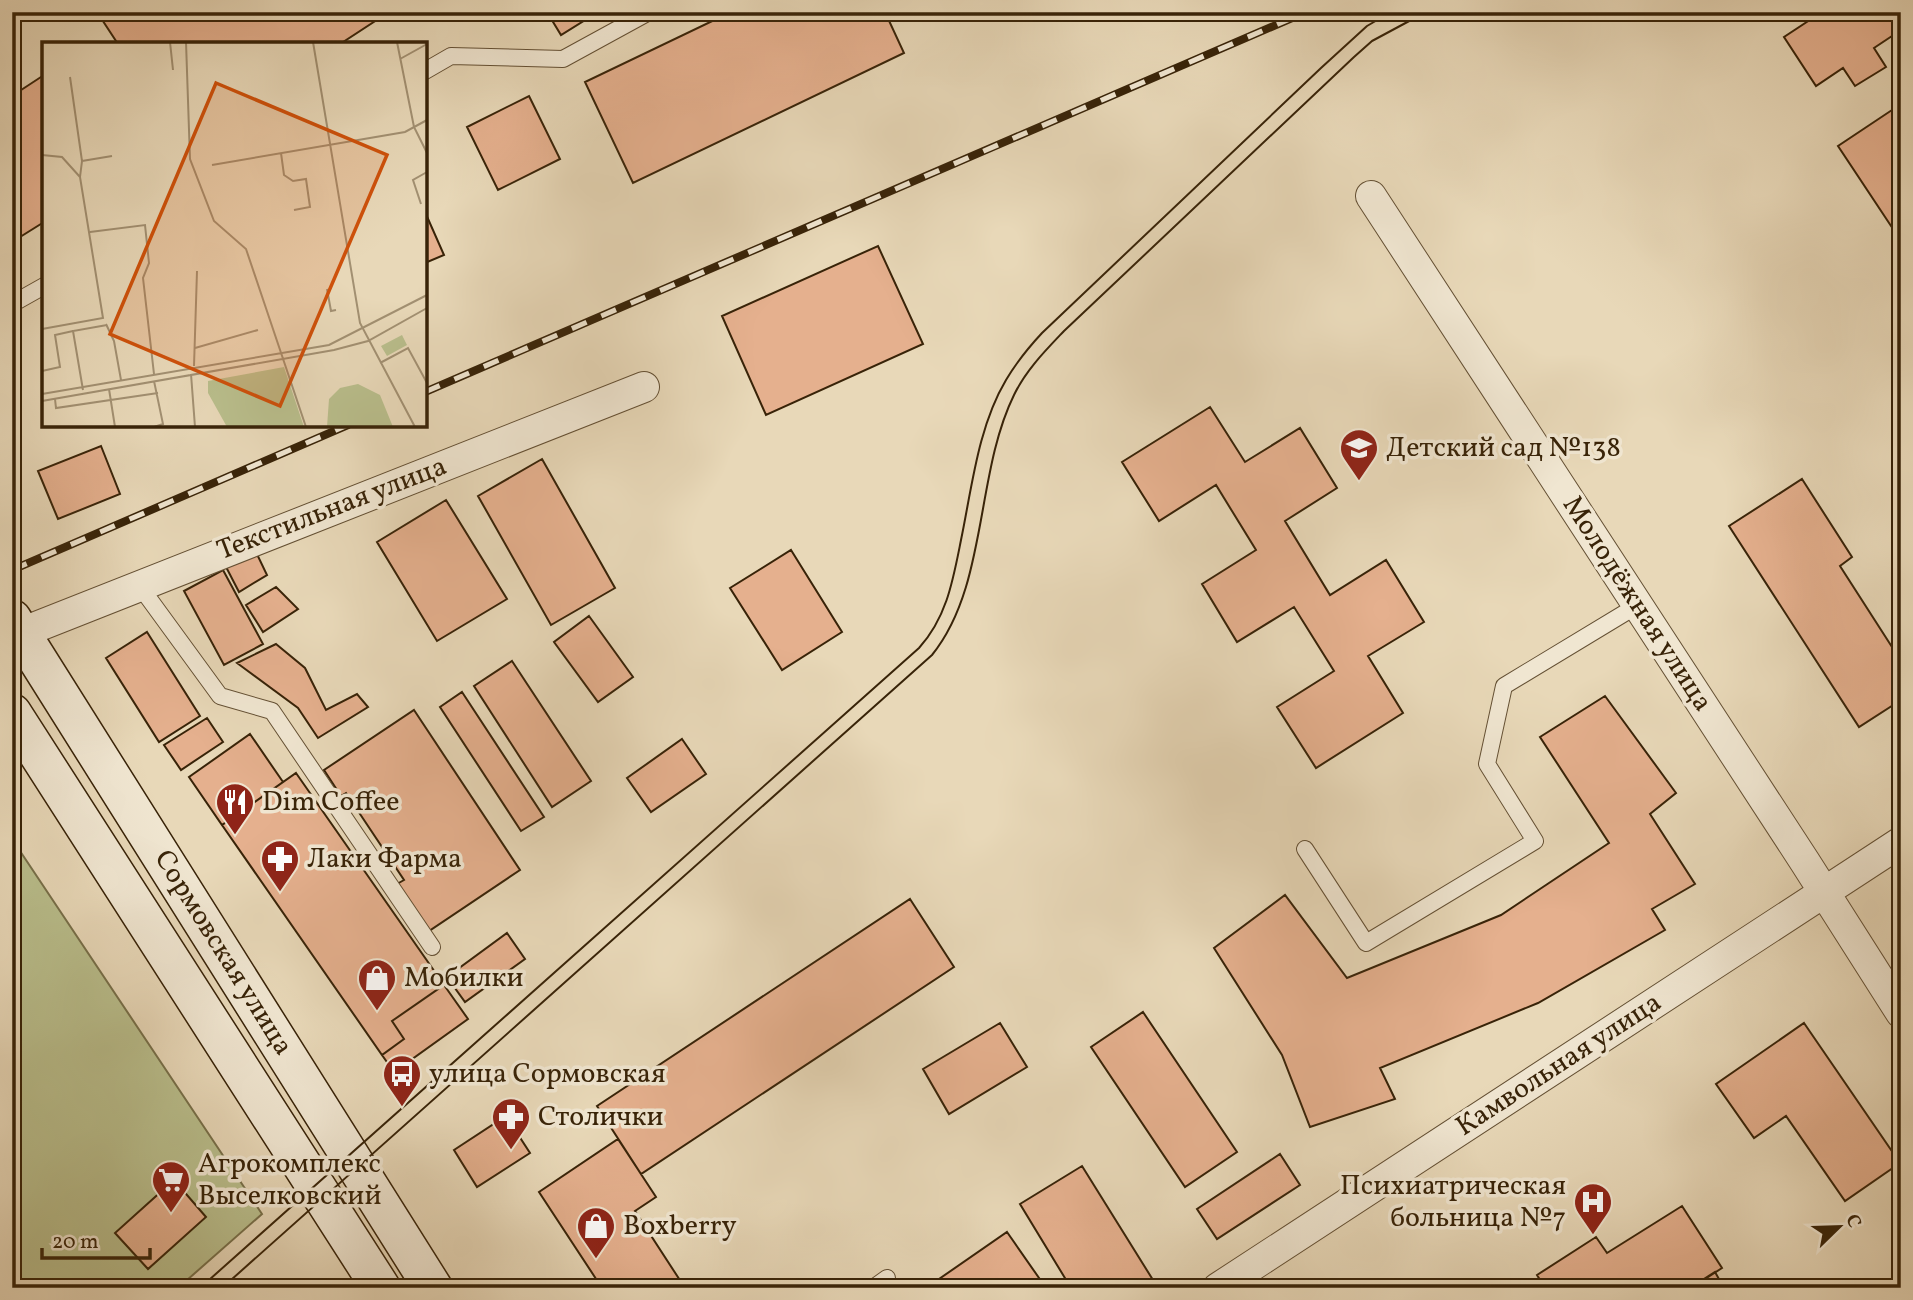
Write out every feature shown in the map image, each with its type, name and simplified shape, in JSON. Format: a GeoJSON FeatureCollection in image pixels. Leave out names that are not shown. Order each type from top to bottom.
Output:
{"type":"FeatureCollection","features":[{"type":"Feature","properties":{"kind":"main road","name":"Сормовская улица"},"geometry":{"type":"LineString","coordinates":[[17,626],[433,1288]]}},
{"type":"Feature","properties":{"kind":"main road","name":"Сормовская улица"},"geometry":{"type":"LineString","coordinates":[[12,713],[381,1288]]}},
{"type":"Feature","properties":{"kind":"street","name":"Молодёжная улица"},"geometry":{"type":"LineString","coordinates":[[1371,196],[1901,1013]]}},
{"type":"Feature","properties":{"kind":"street","name":"Текстильная улица"},"geometry":{"type":"LineString","coordinates":[[17,626],[139,585],[643,387]]}},
{"type":"Feature","properties":{"kind":"street","name":"Камвольная улица"},"geometry":{"type":"LineString","coordinates":[[1218,1288],[1901,842]]}},
{"type":"Feature","properties":{"kind":"lane"},"geometry":{"type":"LineString","coordinates":[[427,70],[451,56],[563,59],[649,12]]}},
{"type":"Feature","properties":{"kind":"lane"},"geometry":{"type":"LineString","coordinates":[[12,304],[42,287]]}},
{"type":"Feature","properties":{"kind":"lane"},"geometry":{"type":"LineString","coordinates":[[139,585],[220,696],[272,711],[432,947]]}},
{"type":"Feature","properties":{"kind":"lane"},"geometry":{"type":"LineString","coordinates":[[1305,849],[1366,943],[1535,841],[1487,764],[1504,686],[1638,605]]}},
{"type":"Feature","properties":{"kind":"lane"},"geometry":{"type":"LineString","coordinates":[[873,1288],[887,1278]]}},
{"type":"Feature","properties":{"kind":"green space"},"geometry":{"type":"Polygon","coordinates":[[[12,839],[262,1214],[178,1288],[12,1288],[12,839]]]}},
{"type":"Feature","properties":{"kind":"building"},"geometry":{"type":"Polygon","coordinates":[[[97,12],[389,12],[343,42],[117,42],[97,12]]]}},
{"type":"Feature","properties":{"kind":"building"},"geometry":{"type":"Polygon","coordinates":[[[547,12],[598,12],[561,35],[547,12]]]}},
{"type":"Feature","properties":{"kind":"building"},"geometry":{"type":"Polygon","coordinates":[[[731,12],[885,12],[904,53],[633,183],[585,82],[731,12]]]}},
{"type":"Feature","properties":{"kind":"building"},"geometry":{"type":"Polygon","coordinates":[[[1822,12],[1901,12],[1901,30],[1874,48],[1886,67],[1855,86],[1843,68],[1816,86],[1784,37],[1822,12]]]}},
{"type":"Feature","properties":{"kind":"building"},"geometry":{"type":"Polygon","coordinates":[[[42,76],[42,223],[12,242],[12,96],[42,76]]]}},
{"type":"Feature","properties":{"kind":"building"},"geometry":{"type":"Polygon","coordinates":[[[529,96],[560,159],[498,190],[467,127],[529,96]]]}},
{"type":"Feature","properties":{"kind":"building"},"geometry":{"type":"Polygon","coordinates":[[[1901,104],[1901,241],[1838,146],[1901,104]]]}},
{"type":"Feature","properties":{"kind":"building"},"geometry":{"type":"Polygon","coordinates":[[[427,217],[444,255],[427,262],[427,217]]]}},
{"type":"Feature","properties":{"kind":"building"},"geometry":{"type":"Polygon","coordinates":[[[878,246],[923,344],[766,415],[722,316],[878,246]]]}},
{"type":"Feature","properties":{"kind":"building"},"geometry":{"type":"Polygon","coordinates":[[[1210,407],[1245,462],[1300,428],[1337,488],[1285,521],[1330,595],[1386,560],[1424,622],[1368,656],[1403,713],[1316,768],[1277,707],[1334,671],[1294,607],[1237,642],[1202,584],[1256,550],[1216,485],[1159,521],[1122,462],[1210,407]]]}},
{"type":"Feature","properties":{"kind":"building"},"geometry":{"type":"Polygon","coordinates":[[[101,446],[120,494],[58,519],[38,471],[101,446]]]}},
{"type":"Feature","properties":{"kind":"building"},"geometry":{"type":"Polygon","coordinates":[[[542,459],[615,588],[551,625],[478,496],[542,459]]]}},
{"type":"Feature","properties":{"kind":"building"},"geometry":{"type":"Polygon","coordinates":[[[1802,479],[1852,557],[1840,566],[1901,661],[1901,700],[1859,727],[1729,526],[1802,479]]]}},
{"type":"Feature","properties":{"kind":"building"},"geometry":{"type":"Polygon","coordinates":[[[446,500],[507,599],[437,641],[377,542],[446,500]]]}},
{"type":"Feature","properties":{"kind":"building"},"geometry":{"type":"Polygon","coordinates":[[[255,550],[267,575],[239,592],[225,565],[255,550]]]}},
{"type":"Feature","properties":{"kind":"building"},"geometry":{"type":"Polygon","coordinates":[[[791,550],[842,632],[782,670],[730,588],[791,550]]]}},
{"type":"Feature","properties":{"kind":"building"},"geometry":{"type":"Polygon","coordinates":[[[223,570],[263,644],[224,665],[184,591],[223,570]]]}},
{"type":"Feature","properties":{"kind":"building"},"geometry":{"type":"Polygon","coordinates":[[[276,587],[298,609],[263,632],[246,605],[276,587]]]}},
{"type":"Feature","properties":{"kind":"building"},"geometry":{"type":"Polygon","coordinates":[[[589,616],[633,677],[598,702],[554,642],[589,616]]]}},
{"type":"Feature","properties":{"kind":"building"},"geometry":{"type":"Polygon","coordinates":[[[147,632],[200,716],[159,742],[106,658],[147,632]]]}},
{"type":"Feature","properties":{"kind":"building"},"geometry":{"type":"Polygon","coordinates":[[[276,644],[305,668],[326,710],[357,694],[368,707],[318,738],[298,708],[237,663],[276,644]]]}},
{"type":"Feature","properties":{"kind":"building"},"geometry":{"type":"Polygon","coordinates":[[[512,661],[591,781],[552,807],[474,686],[512,661]]]}},
{"type":"Feature","properties":{"kind":"building"},"geometry":{"type":"Polygon","coordinates":[[[462,692],[544,817],[521,831],[440,707],[462,692]]]}},
{"type":"Feature","properties":{"kind":"building"},"geometry":{"type":"Polygon","coordinates":[[[1605,696],[1676,793],[1650,814],[1695,884],[1652,909],[1665,930],[1538,1003],[1380,1068],[1395,1099],[1310,1127],[1282,1055],[1214,948],[1285,895],[1347,978],[1501,915],[1609,843],[1540,737],[1605,696]]]}},
{"type":"Feature","properties":{"kind":"building"},"geometry":{"type":"Polygon","coordinates":[[[414,710],[520,870],[429,931],[397,884],[404,880],[346,793],[341,796],[324,770],[414,710]]]}},
{"type":"Feature","properties":{"kind":"building"},"geometry":{"type":"Polygon","coordinates":[[[207,718],[223,742],[181,770],[164,745],[207,718]]]}},
{"type":"Feature","properties":{"kind":"building"},"geometry":{"type":"Polygon","coordinates":[[[250,734],[283,782],[222,825],[189,777],[250,734]]]}},
{"type":"Feature","properties":{"kind":"building"},"geometry":{"type":"Polygon","coordinates":[[[682,739],[706,774],[651,812],[627,778],[682,739]]]}},
{"type":"Feature","properties":{"kind":"building"},"geometry":{"type":"Polygon","coordinates":[[[296,773],[444,985],[392,1021],[404,1039],[382,1055],[222,825],[296,773]]]}},
{"type":"Feature","properties":{"kind":"building"},"geometry":{"type":"Polygon","coordinates":[[[910,899],[954,967],[641,1174],[597,1106],[910,899]]]}},
{"type":"Feature","properties":{"kind":"building"},"geometry":{"type":"Polygon","coordinates":[[[507,933],[525,959],[465,1002],[447,977],[507,933]]]}},
{"type":"Feature","properties":{"kind":"building"},"geometry":{"type":"Polygon","coordinates":[[[444,985],[468,1019],[394,1072],[382,1055],[404,1039],[392,1021],[444,985]]]}},
{"type":"Feature","properties":{"kind":"building"},"geometry":{"type":"Polygon","coordinates":[[[1143,1012],[1237,1152],[1185,1187],[1091,1047],[1143,1012]]]}},
{"type":"Feature","properties":{"kind":"building"},"geometry":{"type":"Polygon","coordinates":[[[1000,1023],[1027,1067],[949,1114],[923,1069],[1000,1023]]]}},
{"type":"Feature","properties":{"kind":"building"},"geometry":{"type":"Polygon","coordinates":[[[1804,1023],[1900,1163],[1845,1201],[1786,1116],[1754,1138],[1716,1084],[1804,1023]]]}},
{"type":"Feature","properties":{"kind":"building"},"geometry":{"type":"Polygon","coordinates":[[[506,1116],[530,1153],[477,1187],[454,1150],[506,1116]]]}},
{"type":"Feature","properties":{"kind":"building"},"geometry":{"type":"Polygon","coordinates":[[[618,1139],[656,1197],[635,1211],[685,1288],[602,1288],[539,1192],[618,1139]]]}},
{"type":"Feature","properties":{"kind":"building"},"geometry":{"type":"Polygon","coordinates":[[[1280,1154],[1300,1185],[1217,1239],[1197,1209],[1280,1154]]]}},
{"type":"Feature","properties":{"kind":"building"},"geometry":{"type":"Polygon","coordinates":[[[1082,1166],[1153,1280],[1141,1288],[1071,1288],[1020,1204],[1082,1166]]]}},
{"type":"Feature","properties":{"kind":"building"},"geometry":{"type":"Polygon","coordinates":[[[174,1180],[206,1217],[148,1269],[115,1233],[174,1180]]]}},
{"type":"Feature","properties":{"kind":"building"},"geometry":{"type":"Polygon","coordinates":[[[1682,1206],[1722,1268],[1691,1288],[1545,1288],[1537,1275],[1596,1237],[1607,1253],[1682,1206]]]}},
{"type":"Feature","properties":{"kind":"building"},"geometry":{"type":"Polygon","coordinates":[[[1007,1232],[1046,1288],[926,1288],[1007,1232]]]}},
{"type":"Feature","properties":{"kind":"building"},"geometry":{"type":"Polygon","coordinates":[[[1715,1272],[1724,1288],[1698,1288],[1696,1284],[1715,1272]]]}},
{"type":"Feature","properties":{"kind":"tram line"},"geometry":{"type":"LineString","coordinates":[[200,1288],[919,648],[936,624],[948,597],[982,437],[996,398],[1018,361],[1042,333],[1321,68],[1367,26],[1391,12]]}},
{"type":"Feature","properties":{"kind":"tram line"},"geometry":{"type":"LineString","coordinates":[[222,1288],[932,655],[950,627],[963,596],[1002,426],[1014,395],[1030,369],[1064,331],[1354,57],[1372,41],[1426,12]]}},
{"type":"Feature","properties":{"kind":"railway"},"geometry":{"type":"LineString","coordinates":[[427,391],[1306,12]]}},
{"type":"Feature","properties":{"kind":"railway"},"geometry":{"type":"LineString","coordinates":[[12,570],[343,427]]}},
{"type":"Feature","properties":{"kind":"place","name":"Детский сад №138"},"geometry":{"type":"Point","coordinates":[1359,482]}},
{"type":"Feature","properties":{"kind":"place","name":"Dim Coffee"},"geometry":{"type":"Point","coordinates":[235,836]}},
{"type":"Feature","properties":{"kind":"place","name":"Лаки Фарма"},"geometry":{"type":"Point","coordinates":[280,893]}},
{"type":"Feature","properties":{"kind":"place","name":"Мобилки"},"geometry":{"type":"Point","coordinates":[377,1012]}},
{"type":"Feature","properties":{"kind":"place","name":"улица Сормовская"},"geometry":{"type":"Point","coordinates":[402,1108]}},
{"type":"Feature","properties":{"kind":"place","name":"Столички"},"geometry":{"type":"Point","coordinates":[511,1151]}},
{"type":"Feature","properties":{"kind":"place","name":"Агрокомплекс Выселковский"},"geometry":{"type":"Point","coordinates":[171,1214]}},
{"type":"Feature","properties":{"kind":"place","name":"Психиатрическая больница №7"},"geometry":{"type":"Point","coordinates":[1593,1236]}},
{"type":"Feature","properties":{"kind":"place","name":"Boxberry"},"geometry":{"type":"Point","coordinates":[596,1260]}}]}
